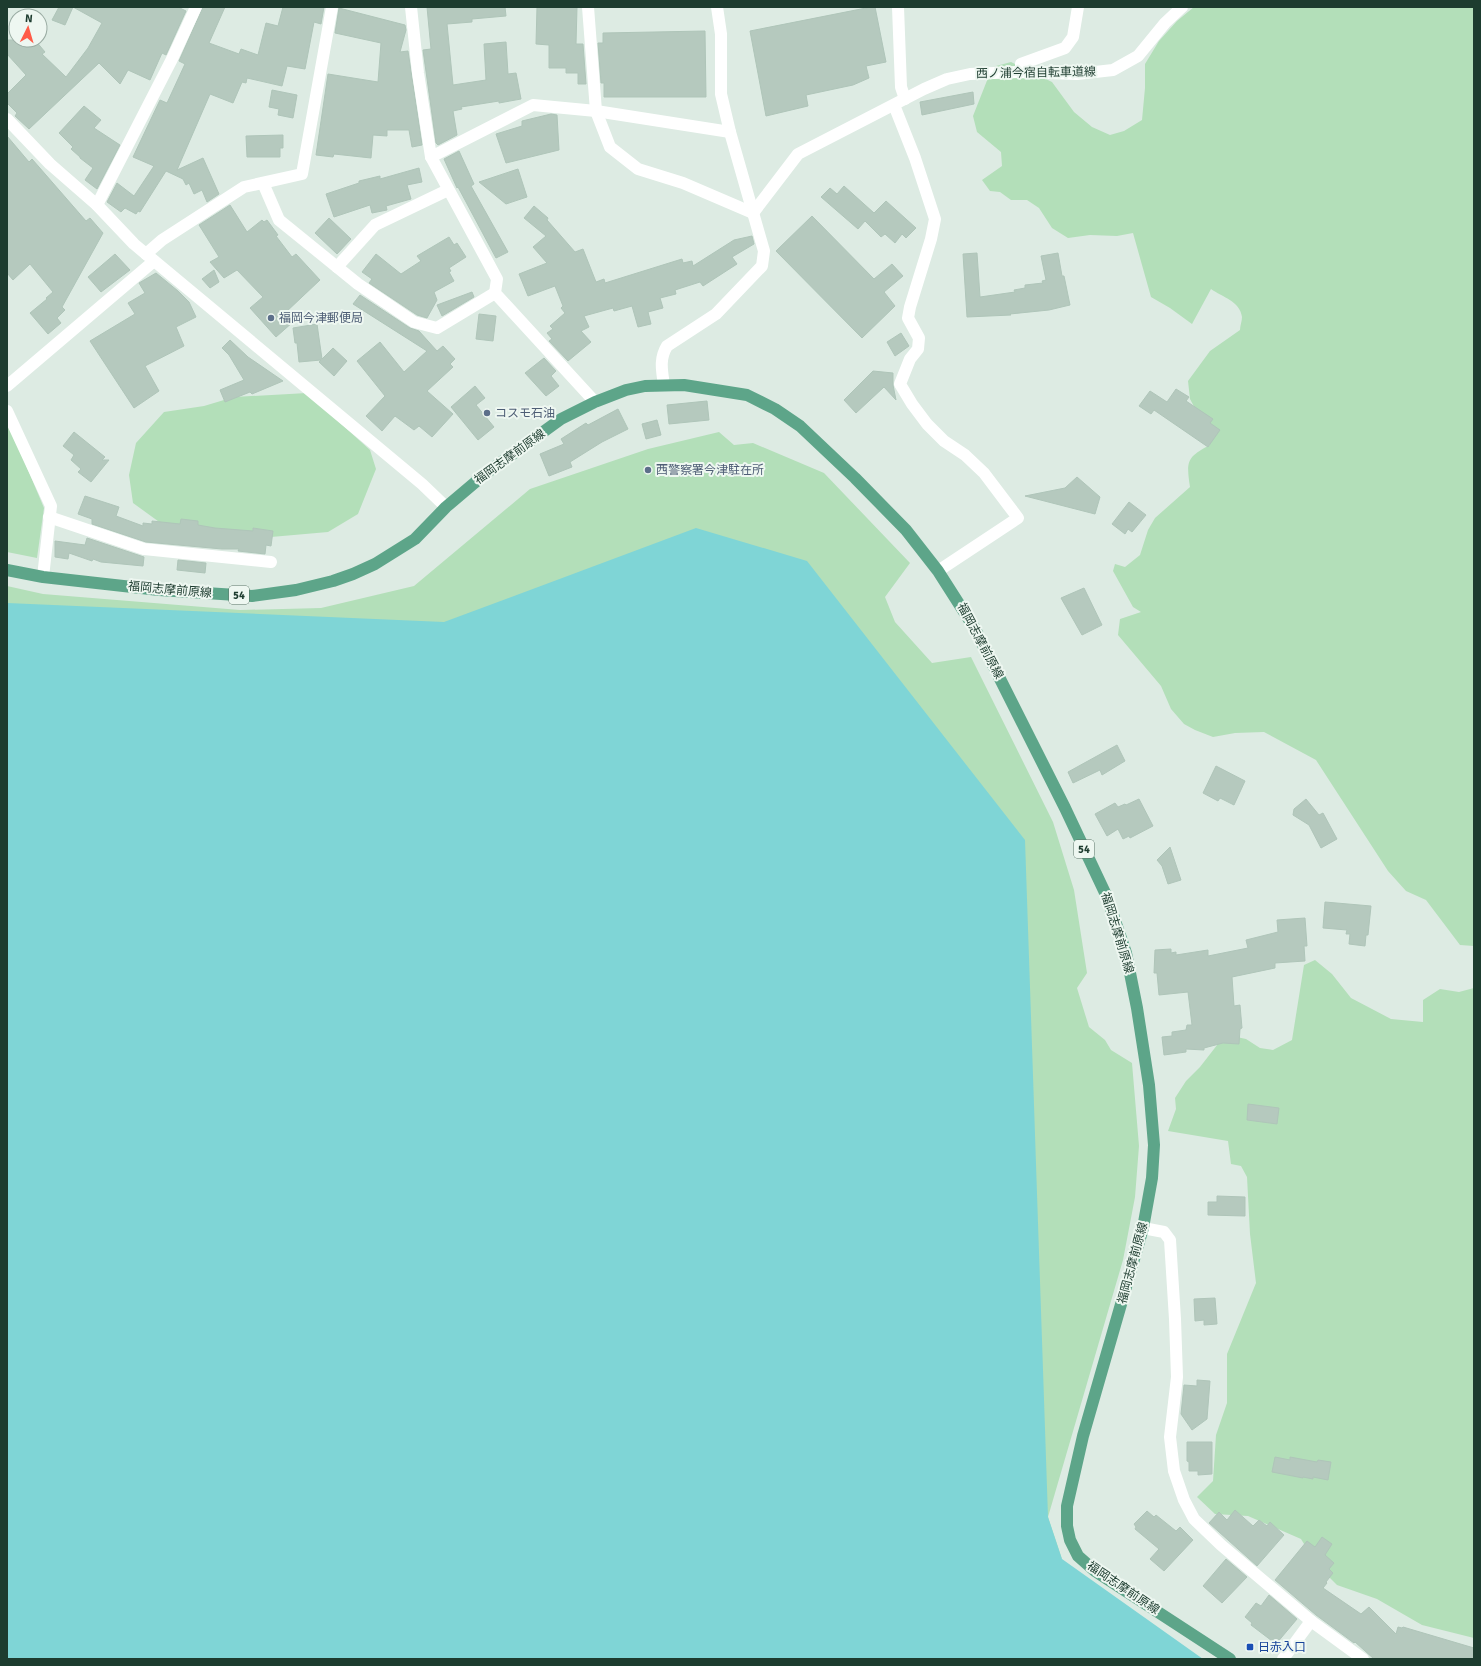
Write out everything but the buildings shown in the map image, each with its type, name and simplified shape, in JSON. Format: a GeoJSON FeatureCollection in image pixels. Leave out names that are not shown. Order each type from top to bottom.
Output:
{"type":"FeatureCollection","features":[{"type":"Feature","properties":{"kind":"main road","name":"福岡志摩前原線"},"geometry":{"type":"LineString","coordinates":[[7,570],[43,577],[159,590],[252,596],[296,590],[333,581],[375,564],[415,539],[446,507],[485,474],[561,419],[595,402],[626,390],[645,386],[700,386],[747,395],[775,409],[800,426],[855,478],[906,530],[938,571],[975,629],[1065,808],[1107,897],[1126,953],[1137,1008],[1149,1085],[1154,1145],[1152,1178],[1144,1228],[1083,1436],[1067,1506],[1067,1526],[1070,1540],[1078,1556],[1095,1571],[1230,1659]]}},
{"type":"Feature","properties":{"kind":"street"},"geometry":{"type":"LineString","coordinates":[[97,205],[172,59],[196,7]]}},
{"type":"Feature","properties":{"kind":"street"},"geometry":{"type":"LineString","coordinates":[[7,386],[150,257],[162,240],[244,187],[302,174],[332,7]]}},
{"type":"Feature","properties":{"kind":"street"},"geometry":{"type":"LineString","coordinates":[[411,7],[418,73],[431,157],[497,279],[495,293]]}},
{"type":"Feature","properties":{"kind":"street"},"geometry":{"type":"LineString","coordinates":[[588,7],[596,111],[610,147],[638,169],[683,183],[753,213]]}},
{"type":"Feature","properties":{"kind":"street"},"geometry":{"type":"LineString","coordinates":[[664,385],[661,367],[662,354],[667,346],[716,314],[762,266],[764,251],[730,132],[721,94],[721,34],[717,7]]}},
{"type":"Feature","properties":{"kind":"street"},"geometry":{"type":"LineString","coordinates":[[898,7],[901,87],[905,99]]}},
{"type":"Feature","properties":{"kind":"street"},"geometry":{"type":"LineString","coordinates":[[1021,72],[1021,64],[1065,48],[1073,37],[1078,7]]}},
{"type":"Feature","properties":{"kind":"street","name":"西ノ浦今宿自転車道線"},"geometry":{"type":"LineString","coordinates":[[753,213],[798,154],[905,99],[947,79],[970,74],[1021,72],[1077,74],[1114,70],[1138,56],[1165,23],[1182,7]]}},
{"type":"Feature","properties":{"kind":"street"},"geometry":{"type":"LineString","coordinates":[[431,157],[533,105],[596,111],[730,132]]}},
{"type":"Feature","properties":{"kind":"street"},"geometry":{"type":"LineString","coordinates":[[894,105],[916,158],[935,219],[908,318],[919,338],[918,349],[910,359],[900,384],[912,404],[927,424],[944,442],[965,455],[984,473],[1018,518],[938,571]]}},
{"type":"Feature","properties":{"kind":"street"},"geometry":{"type":"LineString","coordinates":[[7,119],[50,164],[97,205],[134,244],[422,484],[446,507]]}},
{"type":"Feature","properties":{"kind":"street"},"geometry":{"type":"LineString","coordinates":[[263,183],[279,220],[358,284],[414,322],[437,328],[495,293]]}},
{"type":"Feature","properties":{"kind":"street"},"geometry":{"type":"LineString","coordinates":[[337,267],[375,226],[448,190]]}},
{"type":"Feature","properties":{"kind":"street"},"geometry":{"type":"LineString","coordinates":[[495,293],[595,402]]}},
{"type":"Feature","properties":{"kind":"street"},"geometry":{"type":"LineString","coordinates":[[7,410],[51,506],[43,577]]}},
{"type":"Feature","properties":{"kind":"street"},"geometry":{"type":"LineString","coordinates":[[50,516],[144,549],[271,562]]}},
{"type":"Feature","properties":{"kind":"street"},"geometry":{"type":"LineString","coordinates":[[1144,1228],[1164,1232],[1170,1240],[1176,1319],[1177,1377],[1170,1437],[1174,1471],[1184,1500],[1194,1518],[1221,1545],[1311,1621],[1363,1659]]}},
{"type":"Feature","properties":{"kind":"street"},"geometry":{"type":"LineString","coordinates":[[1283,1659],[1311,1621]]}},
{"type":"Feature","properties":{"kind":"green space"},"geometry":{"type":"Polygon","coordinates":[[[1194,7],[1474,7],[1474,946],[1460,945],[1426,900],[1406,891],[1388,871],[1316,760],[1264,732],[1235,733],[1213,737],[1184,724],[1171,709],[1161,686],[1118,635],[1120,619],[1141,612],[1133,607],[1113,571],[1115,564],[1125,567],[1140,555],[1148,530],[1155,518],[1190,487],[1188,471],[1190,461],[1202,449],[1210,445],[1206,429],[1190,399],[1188,381],[1210,351],[1240,330],[1242,317],[1238,307],[1230,300],[1211,289],[1192,324],[1170,308],[1151,297],[1133,233],[1117,236],[1090,235],[1068,238],[1052,228],[1039,208],[1027,200],[1011,200],[1000,192],[990,191],[982,180],[1002,166],[1001,152],[977,132],[973,116],[988,78],[996,66],[1011,62],[1052,82],[1074,112],[1092,127],[1110,135],[1124,131],[1142,120],[1145,88],[1145,64],[1159,41],[1177,21],[1194,7]]]}},
{"type":"Feature","properties":{"kind":"green space"},"geometry":{"type":"Polygon","coordinates":[[[307,393],[370,450],[376,469],[358,514],[328,532],[271,537],[162,524],[133,503],[129,475],[136,443],[164,412],[204,406],[234,397],[307,393]]]}},
{"type":"Feature","properties":{"kind":"green space"},"geometry":{"type":"Polygon","coordinates":[[[7,420],[44,508],[37,558],[7,552],[7,420]]]}},
{"type":"Feature","properties":{"kind":"green space"},"geometry":{"type":"Polygon","coordinates":[[[719,432],[734,445],[753,443],[824,473],[910,563],[885,597],[895,622],[932,663],[971,657],[1053,822],[1074,890],[1087,973],[1077,988],[1089,1027],[1105,1040],[1111,1050],[1132,1063],[1139,1146],[1135,1197],[1123,1260],[1048,1517],[1062,1559],[7,896],[7,586],[43,594],[240,610],[321,608],[414,586],[530,489],[648,449],[719,432]]]}},
{"type":"Feature","properties":{"kind":"green space"},"geometry":{"type":"Polygon","coordinates":[[[1315,960],[1332,974],[1351,998],[1391,1019],[1423,1022],[1423,1000],[1440,989],[1459,992],[1474,988],[1474,1638],[1422,1625],[1377,1599],[1337,1585],[1317,1565],[1301,1539],[1248,1516],[1215,1514],[1197,1497],[1213,1481],[1216,1435],[1227,1403],[1227,1354],[1256,1283],[1250,1234],[1247,1177],[1241,1166],[1231,1164],[1228,1141],[1168,1131],[1176,1109],[1175,1098],[1186,1081],[1200,1067],[1221,1040],[1232,1036],[1246,1039],[1260,1048],[1273,1050],[1292,1040],[1304,965],[1315,960]]]}},
{"type":"Feature","properties":{"kind":"water"},"geometry":{"type":"Polygon","coordinates":[[[696,528],[807,561],[1025,840],[1048,1517],[1062,1559],[1203,1659],[7,1659],[7,603],[444,622],[696,528]]]}},
{"type":"Feature","properties":{"kind":"place","name":"福岡今津郵便局"},"geometry":{"type":"Point","coordinates":[271,318]}},
{"type":"Feature","properties":{"kind":"place","name":"コスモ石油"},"geometry":{"type":"Point","coordinates":[487,413]}},
{"type":"Feature","properties":{"kind":"place","name":"西警察署今津駐在所"},"geometry":{"type":"Point","coordinates":[648,470]}},
{"type":"Feature","properties":{"kind":"place","name":"日赤入口"},"geometry":{"type":"Point","coordinates":[1250,1647]}}]}
